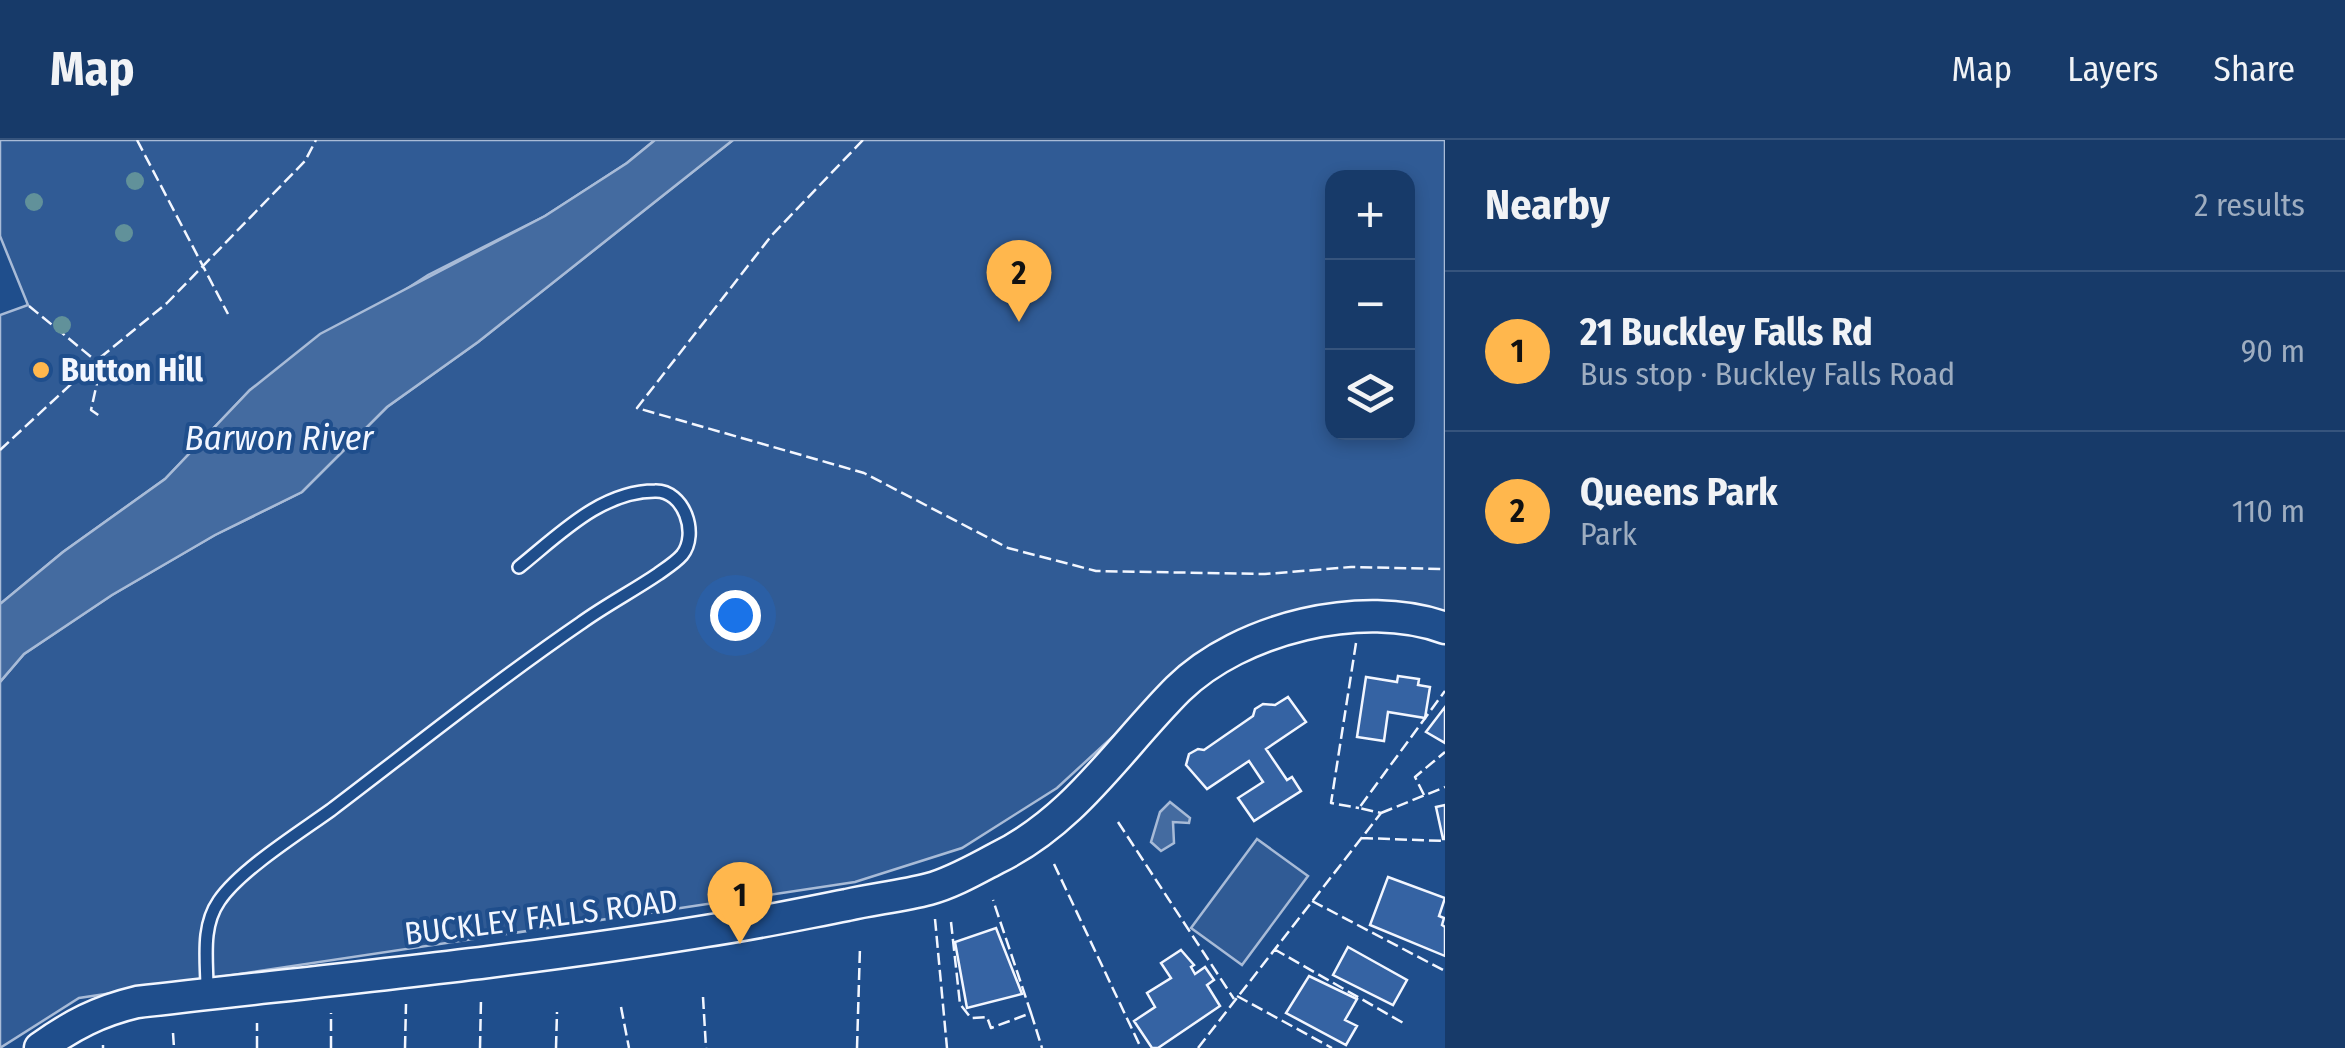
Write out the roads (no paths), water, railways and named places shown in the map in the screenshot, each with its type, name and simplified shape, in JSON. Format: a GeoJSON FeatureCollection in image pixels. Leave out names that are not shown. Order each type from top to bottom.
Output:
{"type":"FeatureCollection","features":[{"type":"Feature","properties":{"kind":"street","name":"BUCKLEY FALLS ROAD"},"geometry":{"type":"LineString","coordinates":[[40,1048],[100,1011],[137,1002],[628,944],[932,888],[1000,857],[1057,819],[1109,768],[1180,686],[1206,666],[1237,650],[1297,626],[1352,615],[1406,617],[1445,628]]}},
{"type":"Feature","properties":{"kind":"lane"},"geometry":{"type":"LineString","coordinates":[[208,994],[209,921],[220,899],[256,866],[465,708],[582,622],[671,564],[683,554],[689,524],[684,510],[666,492],[634,494],[597,506],[518,567]]}},
{"type":"Feature","properties":{"kind":"water","name":"Barwon River"},"geometry":{"type":"Polygon","coordinates":[[[655,140],[733,140],[478,342],[387,407],[302,492],[215,535],[112,595],[24,654],[0,682],[0,604],[63,552],[165,479],[250,390],[320,334],[545,216],[627,163],[655,140]]]}},
{"type":"Feature","properties":{"kind":"water"},"geometry":{"type":"Polygon","coordinates":[[[1170,802],[1190,818],[1189,823],[1173,822],[1174,843],[1161,851],[1151,842],[1160,812],[1170,802]]]}},
{"type":"Feature","properties":{"kind":"place","name":"Queens Park"},"geometry":{"type":"Point","coordinates":[1019,322]}},
{"type":"Feature","properties":{"kind":"place","name":"Button Hill"},"geometry":{"type":"Point","coordinates":[41,370]}},
{"type":"Feature","properties":{"kind":"place","name":"21 Buckley Falls Rd"},"geometry":{"type":"Point","coordinates":[740,944]}}]}
